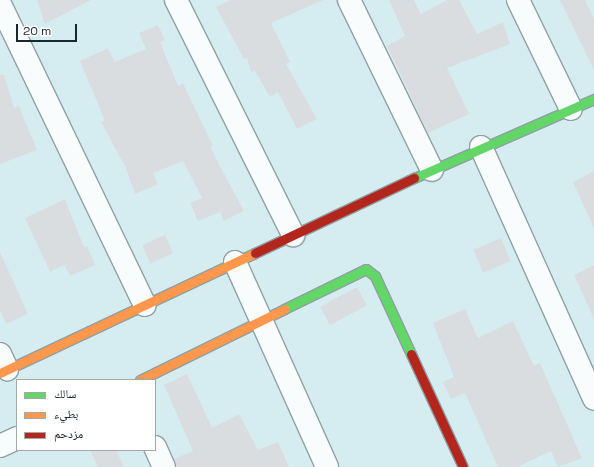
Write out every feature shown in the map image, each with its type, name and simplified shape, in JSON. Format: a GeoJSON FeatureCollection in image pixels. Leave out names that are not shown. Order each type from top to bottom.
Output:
{"type":"FeatureCollection","features":[{"type":"Feature","properties":{"kind":"main road"},"geometry":{"type":"LineString","coordinates":[[2,365],[145,305],[481,147],[594,99]]}},
{"type":"Feature","properties":{"kind":"main road"},"geometry":{"type":"LineString","coordinates":[[142,379],[366,269],[371,270],[463,467]]}},
{"type":"Feature","properties":{"kind":"street"},"geometry":{"type":"LineString","coordinates":[[176,0],[293,235]]}},
{"type":"Feature","properties":{"kind":"street"},"geometry":{"type":"LineString","coordinates":[[349,0],[432,170]]}},
{"type":"Feature","properties":{"kind":"street"},"geometry":{"type":"LineString","coordinates":[[518,0],[571,109]]}},
{"type":"Feature","properties":{"kind":"street"},"geometry":{"type":"LineString","coordinates":[[0,4],[145,305]]}},
{"type":"Feature","properties":{"kind":"street"},"geometry":{"type":"LineString","coordinates":[[481,147],[594,399]]}},
{"type":"Feature","properties":{"kind":"street"},"geometry":{"type":"LineString","coordinates":[[235,262],[327,467]]}},
{"type":"Feature","properties":{"kind":"street"},"geometry":{"type":"LineString","coordinates":[[0,446],[16,438]]}},
{"type":"Feature","properties":{"kind":"street"},"geometry":{"type":"LineString","coordinates":[[156,450],[164,467]]}},
{"type":"Feature","properties":{"kind":"building"},"geometry":{"type":"Polygon","coordinates":[[[37,0],[91,0],[45,24],[37,0]]]}},
{"type":"Feature","properties":{"kind":"building"},"geometry":{"type":"Polygon","coordinates":[[[230,0],[323,0],[271,23],[290,62],[286,64],[317,119],[297,129],[278,92],[270,97],[255,71],[251,72],[247,58],[244,59],[216,7],[230,0]]]}},
{"type":"Feature","properties":{"kind":"building"},"geometry":{"type":"Polygon","coordinates":[[[389,0],[414,0],[421,14],[447,0],[459,0],[477,34],[503,22],[510,44],[447,68],[469,114],[428,133],[387,46],[405,36],[389,0]]]}},
{"type":"Feature","properties":{"kind":"building"},"geometry":{"type":"Polygon","coordinates":[[[560,0],[585,0],[594,19],[594,70],[560,0]]]}},
{"type":"Feature","properties":{"kind":"building"},"geometry":{"type":"Polygon","coordinates":[[[158,25],[165,40],[160,42],[178,86],[183,83],[213,146],[210,147],[244,211],[224,221],[220,212],[198,221],[190,203],[202,198],[183,161],[153,173],[158,184],[135,194],[126,168],[101,122],[105,121],[80,61],[108,48],[115,62],[146,49],[139,33],[158,25]]]}},
{"type":"Feature","properties":{"kind":"building"},"geometry":{"type":"Polygon","coordinates":[[[0,75],[4,75],[14,108],[19,106],[37,150],[0,164],[0,75]]]}},
{"type":"Feature","properties":{"kind":"building"},"geometry":{"type":"Polygon","coordinates":[[[594,171],[594,228],[573,182],[594,171]]]}},
{"type":"Feature","properties":{"kind":"building"},"geometry":{"type":"Polygon","coordinates":[[[65,199],[84,247],[87,246],[95,265],[70,276],[64,265],[50,272],[25,218],[65,199]]]}},
{"type":"Feature","properties":{"kind":"building"},"geometry":{"type":"Polygon","coordinates":[[[165,235],[173,253],[150,263],[142,245],[165,235]]]}},
{"type":"Feature","properties":{"kind":"building"},"geometry":{"type":"Polygon","coordinates":[[[501,238],[511,261],[483,273],[473,250],[501,238]]]}},
{"type":"Feature","properties":{"kind":"building"},"geometry":{"type":"Polygon","coordinates":[[[0,252],[28,314],[6,324],[0,310],[0,252]]]}},
{"type":"Feature","properties":{"kind":"building"},"geometry":{"type":"Polygon","coordinates":[[[594,265],[594,319],[574,275],[594,265]]]}},
{"type":"Feature","properties":{"kind":"building"},"geometry":{"type":"Polygon","coordinates":[[[357,287],[367,306],[330,325],[320,307],[357,287]]]}},
{"type":"Feature","properties":{"kind":"building"},"geometry":{"type":"Polygon","coordinates":[[[465,309],[478,338],[513,321],[534,366],[540,363],[582,458],[558,467],[551,451],[517,467],[498,467],[465,393],[451,399],[443,382],[454,377],[433,323],[465,309]]]}},
{"type":"Feature","properties":{"kind":"building"},"geometry":{"type":"Polygon","coordinates":[[[187,374],[212,428],[239,414],[258,450],[278,442],[289,467],[176,467],[174,459],[193,451],[164,385],[187,374]]]}},
{"type":"Feature","properties":{"kind":"building"},"geometry":{"type":"Polygon","coordinates":[[[90,451],[116,451],[124,467],[98,467],[90,451]]]}},
{"type":"Feature","properties":{"kind":"traffic: fast"},"geometry":{"type":"LineString","coordinates":[[414,178],[594,99]]}},
{"type":"Feature","properties":{"kind":"traffic: fast"},"geometry":{"type":"LineString","coordinates":[[284,309],[366,269],[375,276],[411,354]]}},
{"type":"Feature","properties":{"kind":"traffic: slow"},"geometry":{"type":"LineString","coordinates":[[0,373],[255,253]]}},
{"type":"Feature","properties":{"kind":"traffic: slow"},"geometry":{"type":"LineString","coordinates":[[142,379],[284,309]]}},
{"type":"Feature","properties":{"kind":"traffic: jam"},"geometry":{"type":"LineString","coordinates":[[255,253],[414,178]]}},
{"type":"Feature","properties":{"kind":"traffic: jam"},"geometry":{"type":"LineString","coordinates":[[411,354],[463,467]]}}]}
